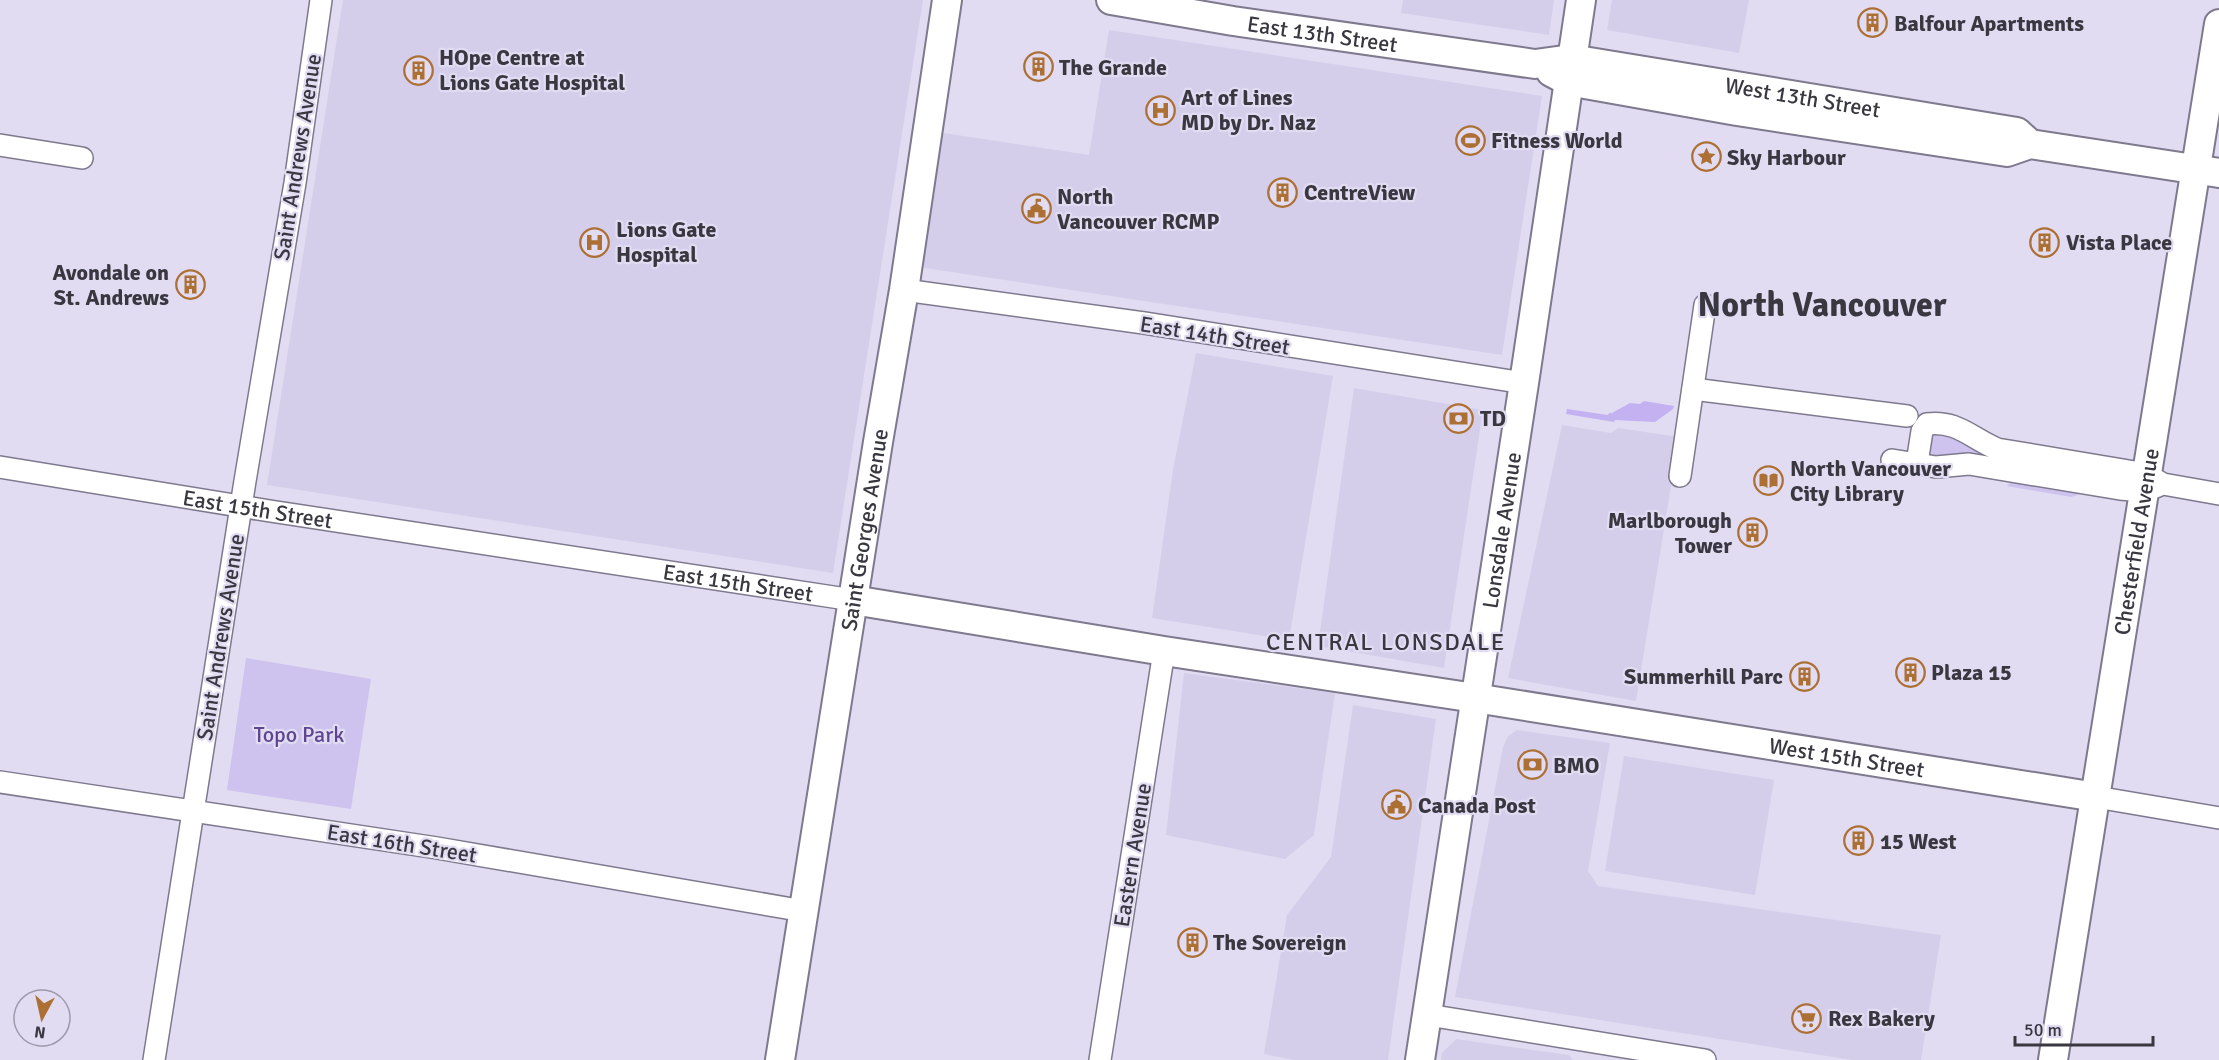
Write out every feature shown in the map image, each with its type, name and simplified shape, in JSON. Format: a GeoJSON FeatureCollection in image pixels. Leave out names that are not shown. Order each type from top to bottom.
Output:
{"type":"FeatureCollection","features":[{"type":"Feature","properties":{"kind":"street","name":"Saint Andrews Avenue"},"geometry":{"type":"LineString","coordinates":[[154,1060],[241,506],[295,183],[321,0]]}},
{"type":"Feature","properties":{"kind":"street","name":"Saint Georges Avenue"},"geometry":{"type":"LineString","coordinates":[[780,1060],[904,290],[947,0]]}},
{"type":"Feature","properties":{"kind":"street","name":"East 13th Street"},"geometry":{"type":"LineString","coordinates":[[1111,0],[1233,21],[1569,70]]}},
{"type":"Feature","properties":{"kind":"street","name":"Lonsdale Avenue"},"geometry":{"type":"LineString","coordinates":[[1420,1060],[1581,0]]}},
{"type":"Feature","properties":{"kind":"street","name":"Chesterfield Avenue"},"geometry":{"type":"LineString","coordinates":[[2053,1060],[2096,797],[2207,171],[2219,24]]}},
{"type":"Feature","properties":{"kind":"street","name":"West 13th Street"},"geometry":{"type":"LineString","coordinates":[[1569,70],[2017,132],[2030,144],[2207,171]]}},
{"type":"Feature","properties":{"kind":"street"},"geometry":{"type":"LineString","coordinates":[[0,145],[82,158]]}},
{"type":"Feature","properties":{"kind":"street","name":"East 14th Street"},"geometry":{"type":"LineString","coordinates":[[904,290],[1144,323],[1524,383]]}},
{"type":"Feature","properties":{"kind":"street"},"geometry":{"type":"LineString","coordinates":[[1680,476],[1705,305]]}},
{"type":"Feature","properties":{"kind":"street"},"geometry":{"type":"LineString","coordinates":[[1693,389],[1907,416]]}},
{"type":"Feature","properties":{"kind":"street"},"geometry":{"type":"LineString","coordinates":[[1917,464],[1922,431],[1927,423],[1952,424],[1980,442],[1997,449],[2151,483],[2219,494]]}},
{"type":"Feature","properties":{"kind":"street"},"geometry":{"type":"LineString","coordinates":[[1892,460],[1936,466],[1970,464],[2112,488],[2151,483]]}},
{"type":"Feature","properties":{"kind":"street","name":"East 15th Street"},"geometry":{"type":"LineString","coordinates":[[0,466],[241,506],[1475,698]]}},
{"type":"Feature","properties":{"kind":"street","name":"Eastern Avenue"},"geometry":{"type":"LineString","coordinates":[[1100,1060],[1164,651]]}},
{"type":"Feature","properties":{"kind":"street","name":"West 15th Street"},"geometry":{"type":"LineString","coordinates":[[1475,698],[2219,818]]}},
{"type":"Feature","properties":{"kind":"street","name":"East 16th Street"},"geometry":{"type":"LineString","coordinates":[[0,783],[437,848],[804,910]]}},
{"type":"Feature","properties":{"kind":"street"},"geometry":{"type":"LineString","coordinates":[[1428,1015],[1705,1060]]}},
{"type":"Feature","properties":{"kind":"shaded area","name":"Lions Gate Hospital"},"geometry":{"type":"Polygon","coordinates":[[[343,0],[923,0],[833,573],[267,485],[343,0]]]}},
{"type":"Feature","properties":{"kind":"shaded area"},"geometry":{"type":"Polygon","coordinates":[[[1403,0],[1554,0],[1549,35],[1401,13],[1403,0]]]}},
{"type":"Feature","properties":{"kind":"shaded area"},"geometry":{"type":"Polygon","coordinates":[[[1612,0],[1749,0],[1739,53],[1607,30],[1612,0]]]}},
{"type":"Feature","properties":{"kind":"shaded area"},"geometry":{"type":"Polygon","coordinates":[[[1109,30],[1542,96],[1502,355],[918,267],[937,132],[1089,155],[1109,30]]]}},
{"type":"Feature","properties":{"kind":"shaded area"},"geometry":{"type":"Polygon","coordinates":[[[1196,353],[1333,376],[1289,640],[1152,618],[1173,470],[1196,353]]]}},
{"type":"Feature","properties":{"kind":"shaded area"},"geometry":{"type":"Polygon","coordinates":[[[1354,388],[1483,410],[1444,668],[1318,646],[1354,388]]]}},
{"type":"Feature","properties":{"kind":"shaded area"},"geometry":{"type":"Polygon","coordinates":[[[1644,401],[1674,406],[1655,422],[1615,420],[1614,422],[1566,414],[1567,409],[1608,415],[1630,403],[1640,404],[1644,401]]]}},
{"type":"Feature","properties":{"kind":"shaded area"},"geometry":{"type":"Polygon","coordinates":[[[1562,425],[1611,433],[1618,428],[1679,437],[1636,701],[1508,678],[1562,425]]]}},
{"type":"Feature","properties":{"kind":"shaded area"},"geometry":{"type":"Polygon","coordinates":[[[1184,673],[1335,693],[1314,835],[1285,859],[1166,835],[1184,673]]]}},
{"type":"Feature","properties":{"kind":"shaded area"},"geometry":{"type":"Polygon","coordinates":[[[1353,705],[1436,719],[1388,1060],[1294,1060],[1264,1054],[1287,915],[1331,857],[1353,705]]]}},
{"type":"Feature","properties":{"kind":"shaded area"},"geometry":{"type":"Polygon","coordinates":[[[1517,730],[1610,743],[1588,871],[1598,886],[1941,935],[1921,1060],[1852,1060],[1455,997],[1503,747],[1508,736],[1517,730]]]}},
{"type":"Feature","properties":{"kind":"shaded area"},"geometry":{"type":"Polygon","coordinates":[[[1624,756],[1774,780],[1755,895],[1605,871],[1624,756]]]}},
{"type":"Feature","properties":{"kind":"shaded area"},"geometry":{"type":"Polygon","coordinates":[[[1456,1039],[1569,1055],[1573,1060],[1441,1060],[1442,1053],[1456,1039]]]}},
{"type":"Feature","properties":{"kind":"green space"},"geometry":{"type":"Polygon","coordinates":[[[1928,432],[1952,434],[1961,443],[1977,451],[2108,473],[1933,457],[1929,454],[1928,432]]]}},
{"type":"Feature","properties":{"kind":"green space"},"geometry":{"type":"Polygon","coordinates":[[[2015,482],[2084,493],[2071,497],[2007,486],[2015,482]]]}},
{"type":"Feature","properties":{"kind":"green space","name":"Topo Park"},"geometry":{"type":"Polygon","coordinates":[[[246,658],[371,679],[351,809],[227,790],[246,658]]]}},
{"type":"Feature","properties":{"kind":"place","name":"Balfour Apartments"},"geometry":{"type":"Point","coordinates":[1873,23]}},
{"type":"Feature","properties":{"kind":"place","name":"The Grande"},"geometry":{"type":"Point","coordinates":[1038,67]}},
{"type":"Feature","properties":{"kind":"place","name":"HOpe Centre at Lions Gate Hospital"},"geometry":{"type":"Point","coordinates":[418,70]}},
{"type":"Feature","properties":{"kind":"place","name":"Art of Lines MD by Dr. Naz"},"geometry":{"type":"Point","coordinates":[1160,110]}},
{"type":"Feature","properties":{"kind":"place","name":"Fitness World"},"geometry":{"type":"Point","coordinates":[1470,140]}},
{"type":"Feature","properties":{"kind":"place","name":"Sky Harbour"},"geometry":{"type":"Point","coordinates":[1706,157]}},
{"type":"Feature","properties":{"kind":"place","name":"CentreView"},"geometry":{"type":"Point","coordinates":[1283,192]}},
{"type":"Feature","properties":{"kind":"place","name":"North Vancouver RCMP"},"geometry":{"type":"Point","coordinates":[1036,209]}},
{"type":"Feature","properties":{"kind":"place","name":"Lions Gate Hospital"},"geometry":{"type":"Point","coordinates":[595,242]}},
{"type":"Feature","properties":{"kind":"place","name":"Vista Place"},"geometry":{"type":"Point","coordinates":[2045,242]}},
{"type":"Feature","properties":{"kind":"place","name":"Avondale on St. Andrews"},"geometry":{"type":"Point","coordinates":[190,285]}},
{"type":"Feature","properties":{"kind":"place","name":"TD"},"geometry":{"type":"Point","coordinates":[1459,418]}},
{"type":"Feature","properties":{"kind":"place","name":"North Vancouver City Library"},"geometry":{"type":"Point","coordinates":[1769,481]}},
{"type":"Feature","properties":{"kind":"place","name":"Marlborough Tower"},"geometry":{"type":"Point","coordinates":[1753,533]}},
{"type":"Feature","properties":{"kind":"place","name":"Plaza 15"},"geometry":{"type":"Point","coordinates":[1910,672]}},
{"type":"Feature","properties":{"kind":"place","name":"Summerhill Parc"},"geometry":{"type":"Point","coordinates":[1804,676]}},
{"type":"Feature","properties":{"kind":"place","name":"BMO"},"geometry":{"type":"Point","coordinates":[1532,765]}},
{"type":"Feature","properties":{"kind":"place","name":"Canada Post"},"geometry":{"type":"Point","coordinates":[1397,805]}},
{"type":"Feature","properties":{"kind":"place","name":"15 West"},"geometry":{"type":"Point","coordinates":[1859,841]}},
{"type":"Feature","properties":{"kind":"place","name":"The Sovereign"},"geometry":{"type":"Point","coordinates":[1192,942]}},
{"type":"Feature","properties":{"kind":"place","name":"Rex Bakery"},"geometry":{"type":"Point","coordinates":[1807,1018]}},
{"type":"Feature","properties":{"kind":"district","name":"North Vancouver"},"geometry":{"type":"Point","coordinates":[1822,304]}},
{"type":"Feature","properties":{"kind":"district","name":"CENTRAL LONSDALE"},"geometry":{"type":"Point","coordinates":[1386,642]}}]}
